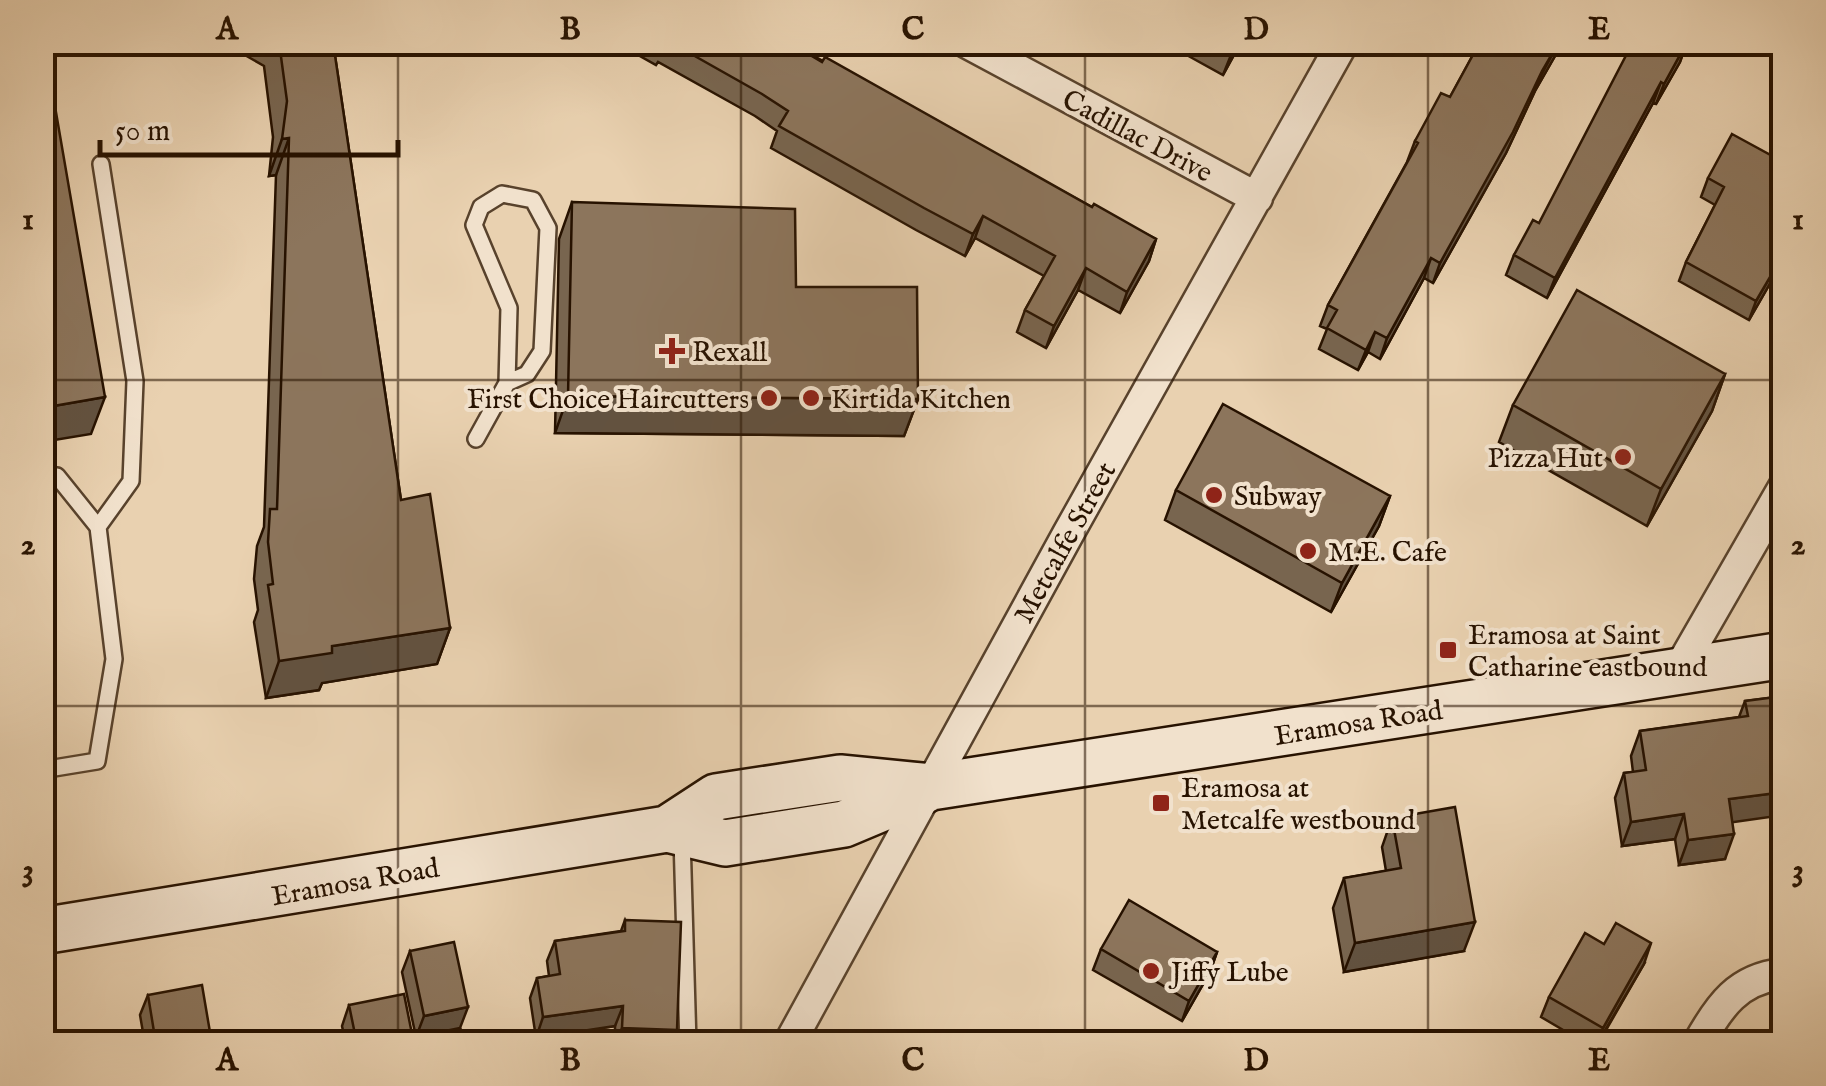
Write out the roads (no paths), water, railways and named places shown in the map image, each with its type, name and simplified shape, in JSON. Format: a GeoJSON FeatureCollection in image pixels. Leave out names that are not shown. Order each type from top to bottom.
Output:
{"type":"FeatureCollection","features":[{"type":"Feature","properties":{"kind":"main road","name":"Eramosa Road"},"geometry":{"type":"LineString","coordinates":[[42,931],[674,830],[716,798],[735,794],[840,778],[931,787],[1784,655]]}},
{"type":"Feature","properties":{"kind":"street","name":"Cadillac Drive"},"geometry":{"type":"LineString","coordinates":[[966,42],[1256,198]]}},
{"type":"Feature","properties":{"kind":"street","name":"Metcalfe Street"},"geometry":{"type":"LineString","coordinates":[[788,1044],[1343,42]]}},
{"type":"Feature","properties":{"kind":"street"},"geometry":{"type":"LineString","coordinates":[[1677,673],[1784,487]]}},
{"type":"Feature","properties":{"kind":"street"},"geometry":{"type":"LineString","coordinates":[[1698,1044],[1718,1008],[1740,986],[1784,974]]}},
{"type":"Feature","properties":{"kind":"lane"},"geometry":{"type":"LineString","coordinates":[[98,527],[131,481],[136,381],[101,164]]}},
{"type":"Feature","properties":{"kind":"lane"},"geometry":{"type":"LineString","coordinates":[[476,439],[507,384],[509,308],[474,225],[481,207],[502,194],[532,200],[548,228],[542,351],[527,374],[507,384]]}},
{"type":"Feature","properties":{"kind":"lane"},"geometry":{"type":"LineString","coordinates":[[42,478],[57,476],[98,527],[114,659],[98,761],[42,770]]}},
{"type":"Feature","properties":{"kind":"lane"},"geometry":{"type":"LineString","coordinates":[[674,830],[688,1044]]}},
{"type":"Feature","properties":{"kind":"place","name":"Rexall"},"geometry":{"type":"Point","coordinates":[672,351]}},
{"type":"Feature","properties":{"kind":"place","name":"First Choice Haircutters"},"geometry":{"type":"Point","coordinates":[769,398]}},
{"type":"Feature","properties":{"kind":"place","name":"Kirtida Kitchen"},"geometry":{"type":"Point","coordinates":[811,398]}},
{"type":"Feature","properties":{"kind":"place","name":"Pizza Hut"},"geometry":{"type":"Point","coordinates":[1623,457]}},
{"type":"Feature","properties":{"kind":"place","name":"Subway"},"geometry":{"type":"Point","coordinates":[1214,495]}},
{"type":"Feature","properties":{"kind":"place","name":"M.E. Cafe"},"geometry":{"type":"Point","coordinates":[1308,551]}},
{"type":"Feature","properties":{"kind":"place","name":"Eramosa at Saint Catharine eastbound"},"geometry":{"type":"Point","coordinates":[1448,650]}},
{"type":"Feature","properties":{"kind":"place","name":"Eramosa at Metcalfe westbound"},"geometry":{"type":"Point","coordinates":[1161,803]}},
{"type":"Feature","properties":{"kind":"place","name":"Jiffy Lube"},"geometry":{"type":"Point","coordinates":[1151,971]}}]}
